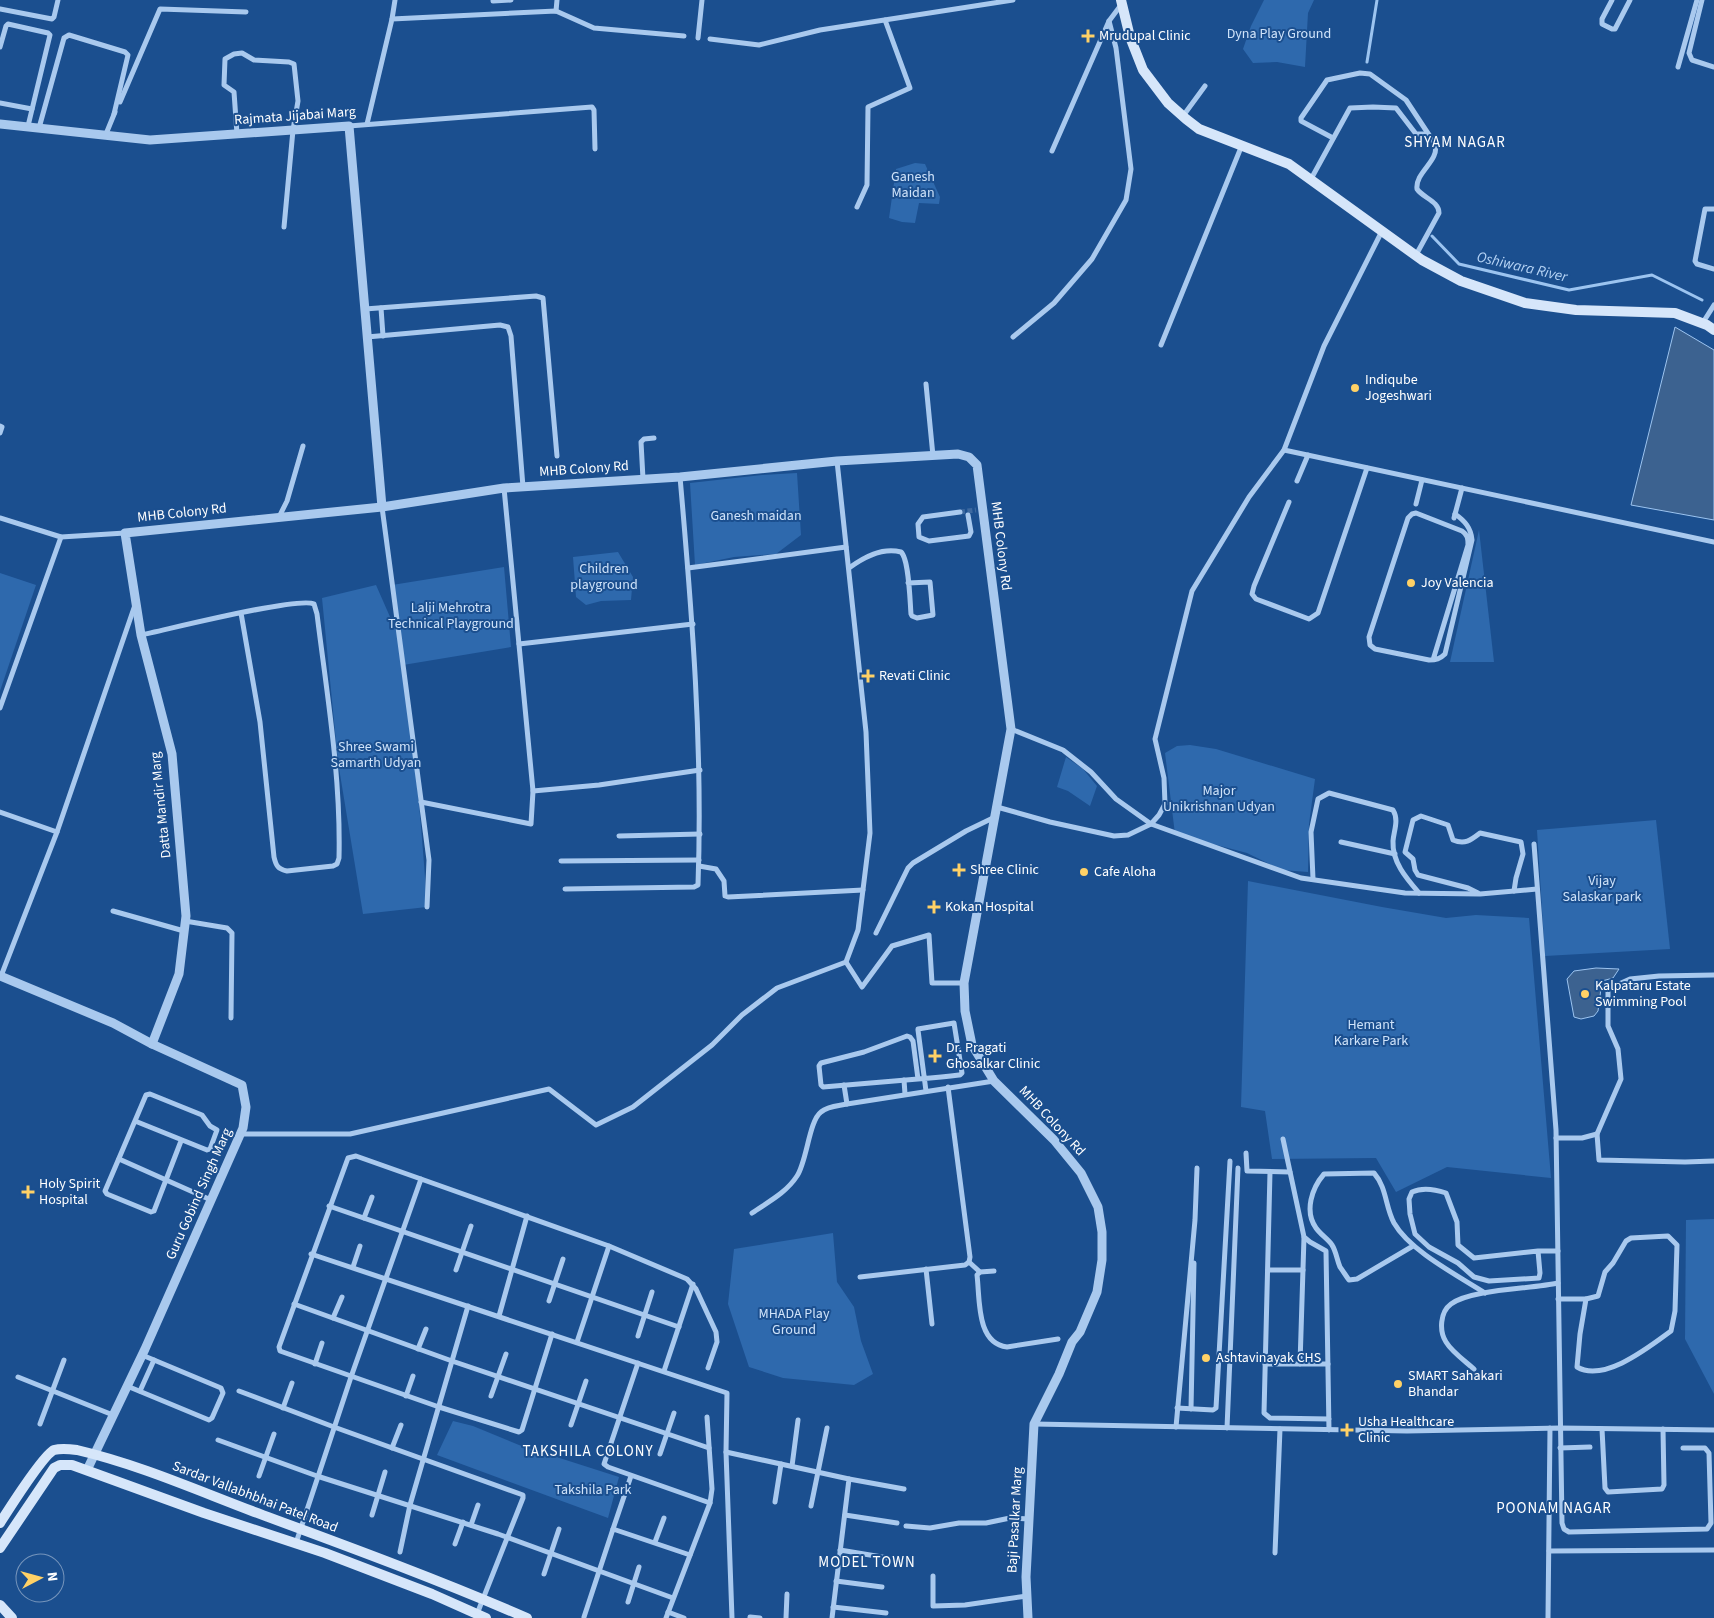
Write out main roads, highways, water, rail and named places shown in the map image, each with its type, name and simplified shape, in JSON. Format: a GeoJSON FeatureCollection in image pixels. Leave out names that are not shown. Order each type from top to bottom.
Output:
{"type":"FeatureCollection","features":[{"type":"Feature","properties":{"kind":"main road"},"geometry":{"type":"LineString","coordinates":[[1121,2],[1130,36],[1143,70],[1168,103],[1182,116],[1199,129],[1289,164],[1416,256],[1461,281],[1525,303],[1576,310],[1675,313],[1714,330]]}},
{"type":"Feature","properties":{"kind":"main road","name":"Sardar Vallabhbhai Patel Road"},"geometry":{"type":"LineString","coordinates":[[0,1522],[42,1462],[52,1451],[74,1450],[136,1468],[300,1529],[527,1618]]}},
{"type":"Feature","properties":{"kind":"main road","name":"Sardar Vallabhbhai Patel Road"},"geometry":{"type":"LineString","coordinates":[[0,1548],[54,1468],[60,1465],[72,1465],[204,1513],[325,1552],[432,1594],[481,1616]]}},
{"type":"Feature","properties":{"kind":"main road"},"geometry":{"type":"LineString","coordinates":[[0,1605],[12,1618]]}},
{"type":"Feature","properties":{"kind":"waterway","name":"Oshiwara River"},"geometry":{"type":"LineString","coordinates":[[1367,62],[1377,0]]}},
{"type":"Feature","properties":{"kind":"waterway","name":"Oshiwara River"},"geometry":{"type":"LineString","coordinates":[[1432,236],[1459,264],[1569,290],[1652,275],[1702,300]]}},
{"type":"Feature","properties":{"kind":"tunnel"},"geometry":{"type":"LineString","coordinates":[[960,512],[976,510]]}},
{"type":"Feature","properties":{"kind":"place","name":"Mrudupal Clinic"},"geometry":{"type":"Point","coordinates":[1088,36]}},
{"type":"Feature","properties":{"kind":"place","name":"Indiqube Jogeshwari"},"geometry":{"type":"Point","coordinates":[1355,388]}},
{"type":"Feature","properties":{"kind":"place","name":"Joy Valencia"},"geometry":{"type":"Point","coordinates":[1411,583]}},
{"type":"Feature","properties":{"kind":"place","name":"Revati Clinic"},"geometry":{"type":"Point","coordinates":[868,676]}},
{"type":"Feature","properties":{"kind":"place","name":"Shree Clinic"},"geometry":{"type":"Point","coordinates":[959,870]}},
{"type":"Feature","properties":{"kind":"place","name":"Cafe Aloha"},"geometry":{"type":"Point","coordinates":[1084,872]}},
{"type":"Feature","properties":{"kind":"place","name":"Kokan Hospital"},"geometry":{"type":"Point","coordinates":[934,907]}},
{"type":"Feature","properties":{"kind":"place","name":"Kalpataru Estate Swimming Pool"},"geometry":{"type":"Point","coordinates":[1585,994]}},
{"type":"Feature","properties":{"kind":"place","name":"Dr. Pragati Ghosalkar Clinic"},"geometry":{"type":"Point","coordinates":[935,1056]}},
{"type":"Feature","properties":{"kind":"place","name":"Holy Spirit Hospital"},"geometry":{"type":"Point","coordinates":[28,1192]}},
{"type":"Feature","properties":{"kind":"place","name":"Ashtavinayak CHS"},"geometry":{"type":"Point","coordinates":[1206,1358]}},
{"type":"Feature","properties":{"kind":"place","name":"SMART Sahakari Bhandar"},"geometry":{"type":"Point","coordinates":[1398,1384]}},
{"type":"Feature","properties":{"kind":"place","name":"Usha Healthcare Clinic"},"geometry":{"type":"Point","coordinates":[1347,1430]}},
{"type":"Feature","properties":{"kind":"district","name":"SHYAM NAGAR"},"geometry":{"type":"Point","coordinates":[1455,142]}},
{"type":"Feature","properties":{"kind":"district","name":"TAKSHILA COLONY"},"geometry":{"type":"Point","coordinates":[588,1451]}},
{"type":"Feature","properties":{"kind":"district","name":"POONAM NAGAR"},"geometry":{"type":"Point","coordinates":[1554,1508]}},
{"type":"Feature","properties":{"kind":"district","name":"MODEL TOWN"},"geometry":{"type":"Point","coordinates":[867,1562]}},
{"type":"Feature","properties":{"kind":"park label","name":"Dyna Play Ground"},"geometry":{"type":"Point","coordinates":[1279,34]}},
{"type":"Feature","properties":{"kind":"park label","name":"Ganesh Maidan"},"geometry":{"type":"Point","coordinates":[913,186]}},
{"type":"Feature","properties":{"kind":"park label","name":"Ganesh maidan"},"geometry":{"type":"Point","coordinates":[756,516]}},
{"type":"Feature","properties":{"kind":"park label","name":"Children playground"},"geometry":{"type":"Point","coordinates":[604,578]}},
{"type":"Feature","properties":{"kind":"park label","name":"Lalji Mehrotra Technical Playground"},"geometry":{"type":"Point","coordinates":[451,616]}},
{"type":"Feature","properties":{"kind":"park label","name":"Shree Swami Samarth Udyan"},"geometry":{"type":"Point","coordinates":[376,756]}},
{"type":"Feature","properties":{"kind":"park label","name":"Major Unikrishnan Udyan"},"geometry":{"type":"Point","coordinates":[1219,800]}},
{"type":"Feature","properties":{"kind":"park label","name":"Vijay Salaskar park"},"geometry":{"type":"Point","coordinates":[1602,890]}},
{"type":"Feature","properties":{"kind":"park label","name":"Hemant Karkare Park"},"geometry":{"type":"Point","coordinates":[1371,1034]}},
{"type":"Feature","properties":{"kind":"park label","name":"MHADA Play Ground"},"geometry":{"type":"Point","coordinates":[794,1322]}},
{"type":"Feature","properties":{"kind":"park label","name":"Takshila Park"},"geometry":{"type":"Point","coordinates":[593,1490]}}]}
